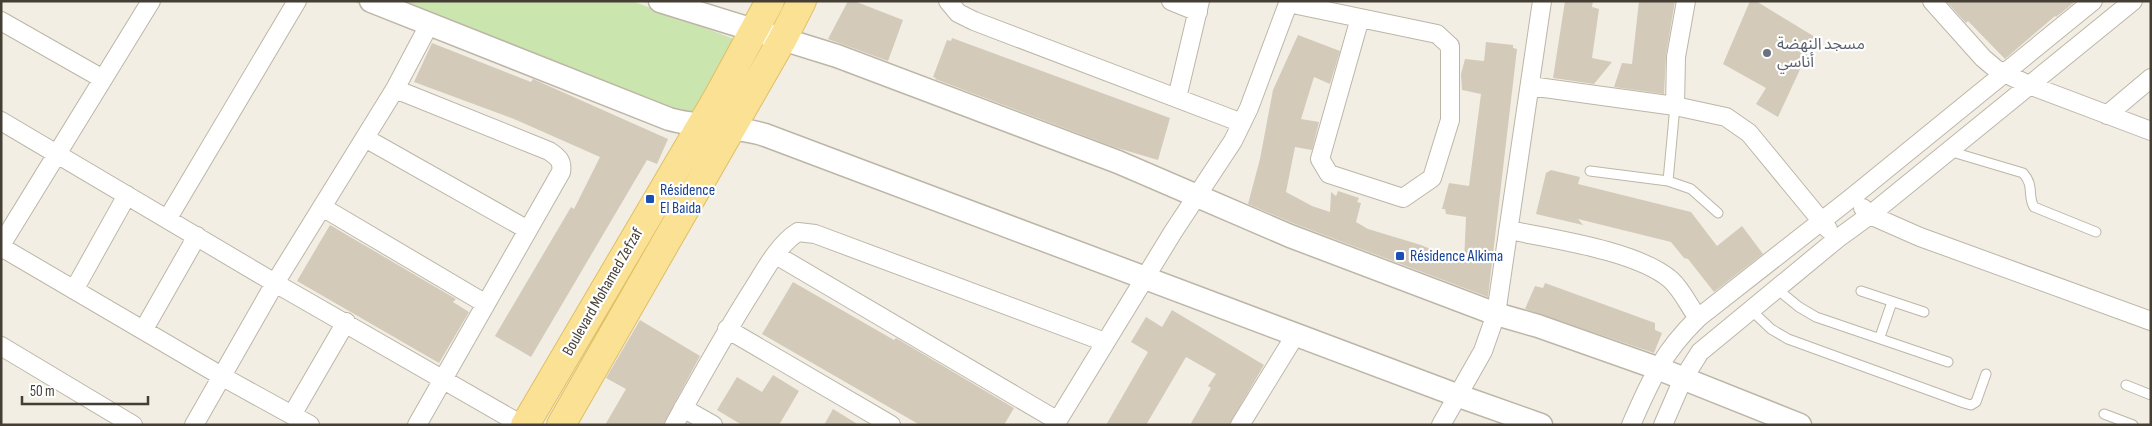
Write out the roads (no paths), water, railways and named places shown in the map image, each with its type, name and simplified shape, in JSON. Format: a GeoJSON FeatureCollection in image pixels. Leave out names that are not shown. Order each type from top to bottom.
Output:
{"type":"FeatureCollection","features":[{"type":"Feature","properties":{"kind":"main road","name":"Boulevard Mohamed Zefzaf"},"geometry":{"type":"LineString","coordinates":[[524,425],[701,126],[770,1]]}},
{"type":"Feature","properties":{"kind":"main road","name":"Boulevard Mohamed Zefzaf"},"geometry":{"type":"LineString","coordinates":[[561,425],[732,128],[802,1]]}},
{"type":"Feature","properties":{"kind":"street"},"geometry":{"type":"LineString","coordinates":[[151,1],[3,237],[74,290],[310,425]]}},
{"type":"Feature","properties":{"kind":"street"},"geometry":{"type":"LineString","coordinates":[[168,218],[297,1]]}},
{"type":"Feature","properties":{"kind":"street"},"geometry":{"type":"LineString","coordinates":[[371,1],[652,112],[684,123],[751,130],[766,135],[1459,396],[1541,425]]}},
{"type":"Feature","properties":{"kind":"street"},"geometry":{"type":"LineString","coordinates":[[660,1],[754,32],[837,56],[1118,162],[1290,236],[1496,314],[1538,326],[1657,368],[1800,425]]}},
{"type":"Feature","properties":{"kind":"street"},"geometry":{"type":"LineString","coordinates":[[948,1],[958,13],[974,21],[1242,124]]}},
{"type":"Feature","properties":{"kind":"street"},"geometry":{"type":"LineString","coordinates":[[1171,1],[1199,6],[1177,98]]}},
{"type":"Feature","properties":{"kind":"street"},"geometry":{"type":"LineString","coordinates":[[1441,425],[1483,351],[1496,314],[1542,1]]}},
{"type":"Feature","properties":{"kind":"street"},"geometry":{"type":"LineString","coordinates":[[1675,106],[1676,57],[1686,1]]}},
{"type":"Feature","properties":{"kind":"street"},"geometry":{"type":"LineString","coordinates":[[1932,1],[1983,58],[2004,74],[2151,131]]}},
{"type":"Feature","properties":{"kind":"street"},"geometry":{"type":"LineString","coordinates":[[1631,425],[1657,368],[1675,341],[1698,318],[1851,198],[2093,1]]}},
{"type":"Feature","properties":{"kind":"street"},"geometry":{"type":"LineString","coordinates":[[1663,425],[1682,378],[1700,352],[1837,239],[1870,215],[2133,1]]}},
{"type":"Feature","properties":{"kind":"street"},"geometry":{"type":"LineString","coordinates":[[776,255],[1056,423],[1144,278],[1242,124],[1288,2],[1437,34],[1450,46],[1450,120],[1432,178],[1403,198],[1329,174],[1320,159],[1360,18]]}},
{"type":"Feature","properties":{"kind":"street"},"geometry":{"type":"LineString","coordinates":[[1,21],[103,79]]}},
{"type":"Feature","properties":{"kind":"street"},"geometry":{"type":"LineString","coordinates":[[194,425],[276,283],[395,89],[430,23]]}},
{"type":"Feature","properties":{"kind":"street"},"geometry":{"type":"LineString","coordinates":[[2107,115],[2151,78]]}},
{"type":"Feature","properties":{"kind":"street"},"geometry":{"type":"LineString","coordinates":[[1530,86],[1675,106],[1726,117],[1736,122],[1749,133],[1837,239]]}},
{"type":"Feature","properties":{"kind":"street"},"geometry":{"type":"LineString","coordinates":[[395,89],[549,152],[561,161],[561,172],[417,425]]}},
{"type":"Feature","properties":{"kind":"street"},"geometry":{"type":"LineString","coordinates":[[1,121],[276,283],[524,425]]}},
{"type":"Feature","properties":{"kind":"street"},"geometry":{"type":"LineString","coordinates":[[364,138],[528,230]]}},
{"type":"Feature","properties":{"kind":"street"},"geometry":{"type":"LineString","coordinates":[[74,290],[127,195]]}},
{"type":"Feature","properties":{"kind":"street"},"geometry":{"type":"LineString","coordinates":[[1851,198],[1870,215],[1969,256],[2151,321]]}},
{"type":"Feature","properties":{"kind":"street"},"geometry":{"type":"LineString","coordinates":[[322,207],[486,304]]}},
{"type":"Feature","properties":{"kind":"street"},"geometry":{"type":"LineString","coordinates":[[1509,230],[1595,248],[1630,259],[1656,271],[1671,280],[1698,318]]}},
{"type":"Feature","properties":{"kind":"street"},"geometry":{"type":"LineString","coordinates":[[674,425],[727,329],[776,255],[794,234],[798,232],[806,232],[1105,342]]}},
{"type":"Feature","properties":{"kind":"street"},"geometry":{"type":"LineString","coordinates":[[144,329],[197,236]]}},
{"type":"Feature","properties":{"kind":"street"},"geometry":{"type":"LineString","coordinates":[[292,415],[346,322]]}},
{"type":"Feature","properties":{"kind":"street"},"geometry":{"type":"LineString","coordinates":[[727,329],[891,425]]}},
{"type":"Feature","properties":{"kind":"street"},"geometry":{"type":"LineString","coordinates":[[1240,425],[1296,334]]}},
{"type":"Feature","properties":{"kind":"street"},"geometry":{"type":"LineString","coordinates":[[1,346],[133,425]]}},
{"type":"Feature","properties":{"kind":"street"},"geometry":{"type":"LineString","coordinates":[[683,408],[713,425]]}},
{"type":"Feature","properties":{"kind":"lane"},"geometry":{"type":"LineString","coordinates":[[1668,181],[1675,106]]}},
{"type":"Feature","properties":{"kind":"lane"},"geometry":{"type":"LineString","coordinates":[[1948,151],[2023,173],[2028,178],[2032,191],[2030,202],[2034,207],[2096,232]]}},
{"type":"Feature","properties":{"kind":"lane"},"geometry":{"type":"LineString","coordinates":[[1590,171],[1668,181],[1691,190],[1718,213]]}},
{"type":"Feature","properties":{"kind":"lane"},"geometry":{"type":"LineString","coordinates":[[1777,289],[1816,318],[1948,362]]}},
{"type":"Feature","properties":{"kind":"lane"},"geometry":{"type":"LineString","coordinates":[[1861,291],[1924,312]]}},
{"type":"Feature","properties":{"kind":"lane"},"geometry":{"type":"LineString","coordinates":[[1880,338],[1892,302]]}},
{"type":"Feature","properties":{"kind":"lane"},"geometry":{"type":"LineString","coordinates":[[1751,310],[1771,329],[1788,339],[1971,405],[1976,402],[1986,374]]}},
{"type":"Feature","properties":{"kind":"lane"},"geometry":{"type":"LineString","coordinates":[[2126,385],[2151,395]]}},
{"type":"Feature","properties":{"kind":"lane"},"geometry":{"type":"LineString","coordinates":[[2104,414],[2133,425]]}},
{"type":"Feature","properties":{"kind":"place","name":"مسجد النهضة أناسي"},"geometry":{"type":"Point","coordinates":[1767,53]}},
{"type":"Feature","properties":{"kind":"place","name":"Résidence El Baida"},"geometry":{"type":"Point","coordinates":[650,199]}},
{"type":"Feature","properties":{"kind":"place","name":"Résidence Alkima"},"geometry":{"type":"Point","coordinates":[1400,256]}}]}
